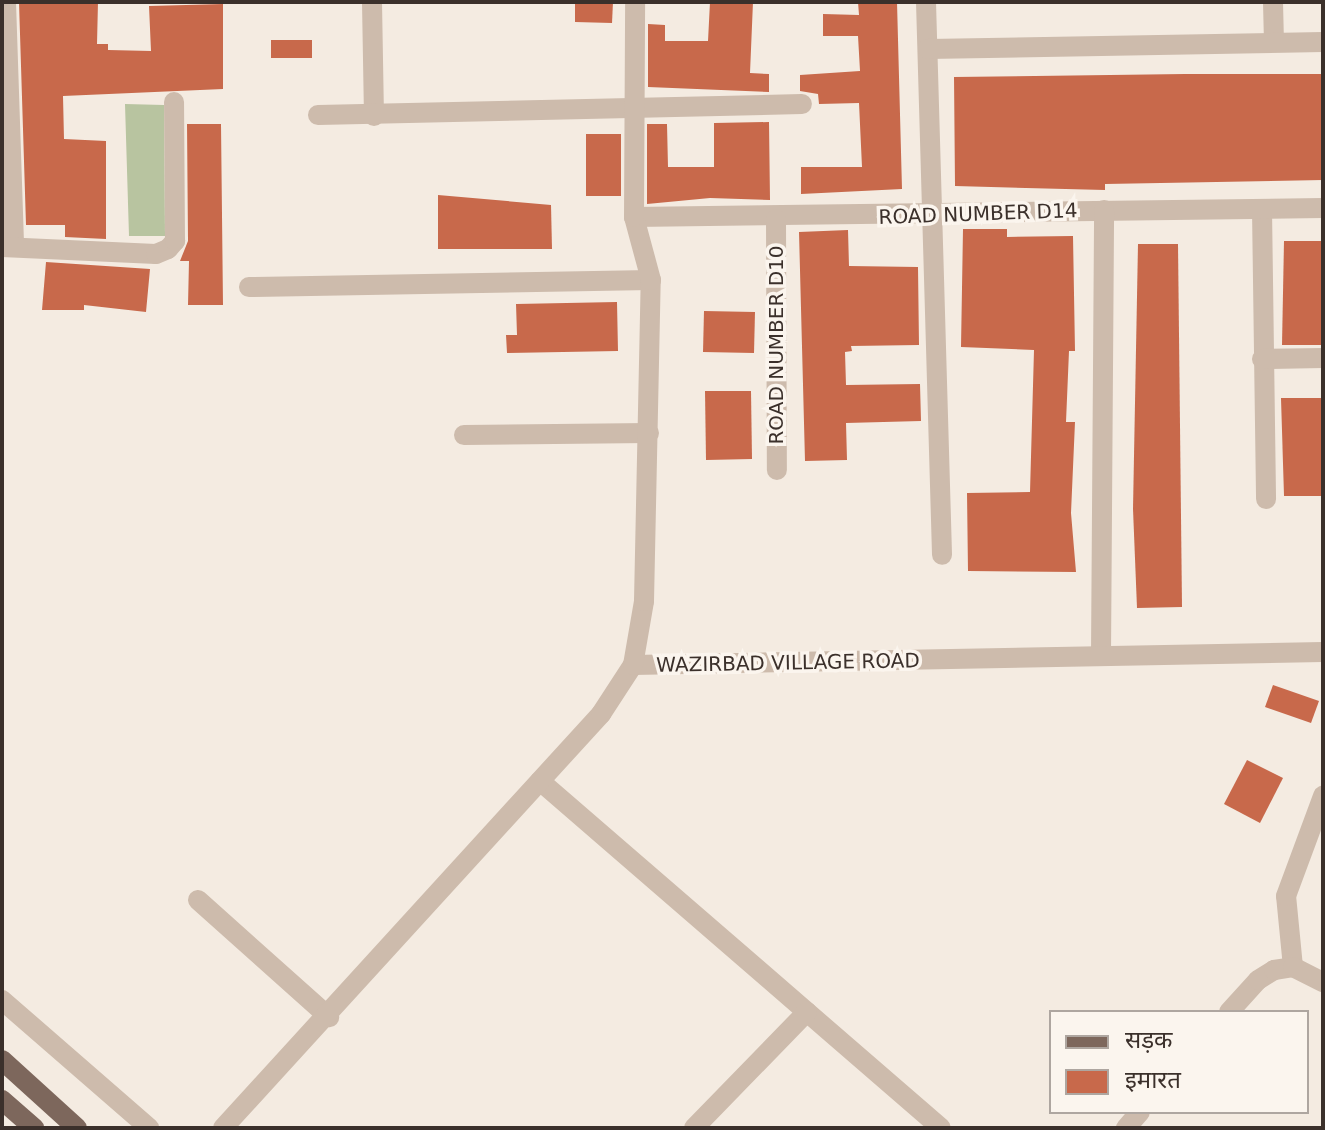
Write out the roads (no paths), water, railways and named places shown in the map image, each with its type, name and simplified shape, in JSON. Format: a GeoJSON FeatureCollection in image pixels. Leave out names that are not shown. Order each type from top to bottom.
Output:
{"type":"FeatureCollection","features":[{"type":"Feature","properties":{"kind":"main road"},"geometry":{"type":"LineString","coordinates":[[2,1060],[77,1128]]}},
{"type":"Feature","properties":{"kind":"main road"},"geometry":{"type":"LineString","coordinates":[[2,1100],[34,1128]]}},
{"type":"Feature","properties":{"kind":"street"},"geometry":{"type":"LineString","coordinates":[[6,2],[4,109],[8,247],[156,254],[168,249],[175,241],[174,102]]}},
{"type":"Feature","properties":{"kind":"street"},"geometry":{"type":"LineString","coordinates":[[372,2],[374,116]]}},
{"type":"Feature","properties":{"kind":"street"},"geometry":{"type":"LineString","coordinates":[[633,665],[644,601],[651,280],[634,217],[635,2]]}},
{"type":"Feature","properties":{"kind":"street"},"geometry":{"type":"LineString","coordinates":[[926,2],[942,555]]}},
{"type":"Feature","properties":{"kind":"street"},"geometry":{"type":"LineString","coordinates":[[1273,2],[1274,42]]}},
{"type":"Feature","properties":{"kind":"street"},"geometry":{"type":"LineString","coordinates":[[928,49],[1323,42]]}},
{"type":"Feature","properties":{"kind":"street"},"geometry":{"type":"LineString","coordinates":[[318,115],[802,104]]}},
{"type":"Feature","properties":{"kind":"street","name":"ROAD NUMBER D14"},"geometry":{"type":"LineString","coordinates":[[634,217],[776,219],[1104,210],[1323,208]]}},
{"type":"Feature","properties":{"kind":"street"},"geometry":{"type":"LineString","coordinates":[[1262,209],[1266,499]]}},
{"type":"Feature","properties":{"kind":"street"},"geometry":{"type":"LineString","coordinates":[[1101,655],[1104,210]]}},
{"type":"Feature","properties":{"kind":"street","name":"ROAD NUMBER D10"},"geometry":{"type":"LineString","coordinates":[[776,219],[777,470]]}},
{"type":"Feature","properties":{"kind":"street"},"geometry":{"type":"LineString","coordinates":[[249,287],[651,280]]}},
{"type":"Feature","properties":{"kind":"street"},"geometry":{"type":"LineString","coordinates":[[1262,359],[1323,358]]}},
{"type":"Feature","properties":{"kind":"street"},"geometry":{"type":"LineString","coordinates":[[464,435],[649,433]]}},
{"type":"Feature","properties":{"kind":"street","name":"WAZIRBAD VILLAGE ROAD"},"geometry":{"type":"LineString","coordinates":[[223,1128],[329,1017],[601,714],[633,665],[1323,652]]}},
{"type":"Feature","properties":{"kind":"street"},"geometry":{"type":"LineString","coordinates":[[540,781],[807,1012],[918,1121],[941,1128]]}},
{"type":"Feature","properties":{"kind":"street"},"geometry":{"type":"LineString","coordinates":[[1293,967],[1286,896],[1323,796]]}},
{"type":"Feature","properties":{"kind":"street"},"geometry":{"type":"LineString","coordinates":[[198,900],[329,1017]]}},
{"type":"Feature","properties":{"kind":"street"},"geometry":{"type":"LineString","coordinates":[[1231,1010],[1258,980],[1293,967],[1323,982]]}},
{"type":"Feature","properties":{"kind":"street"},"geometry":{"type":"LineString","coordinates":[[2,1000],[149,1128]]}},
{"type":"Feature","properties":{"kind":"street"},"geometry":{"type":"LineString","coordinates":[[694,1128],[807,1012]]}}]}
